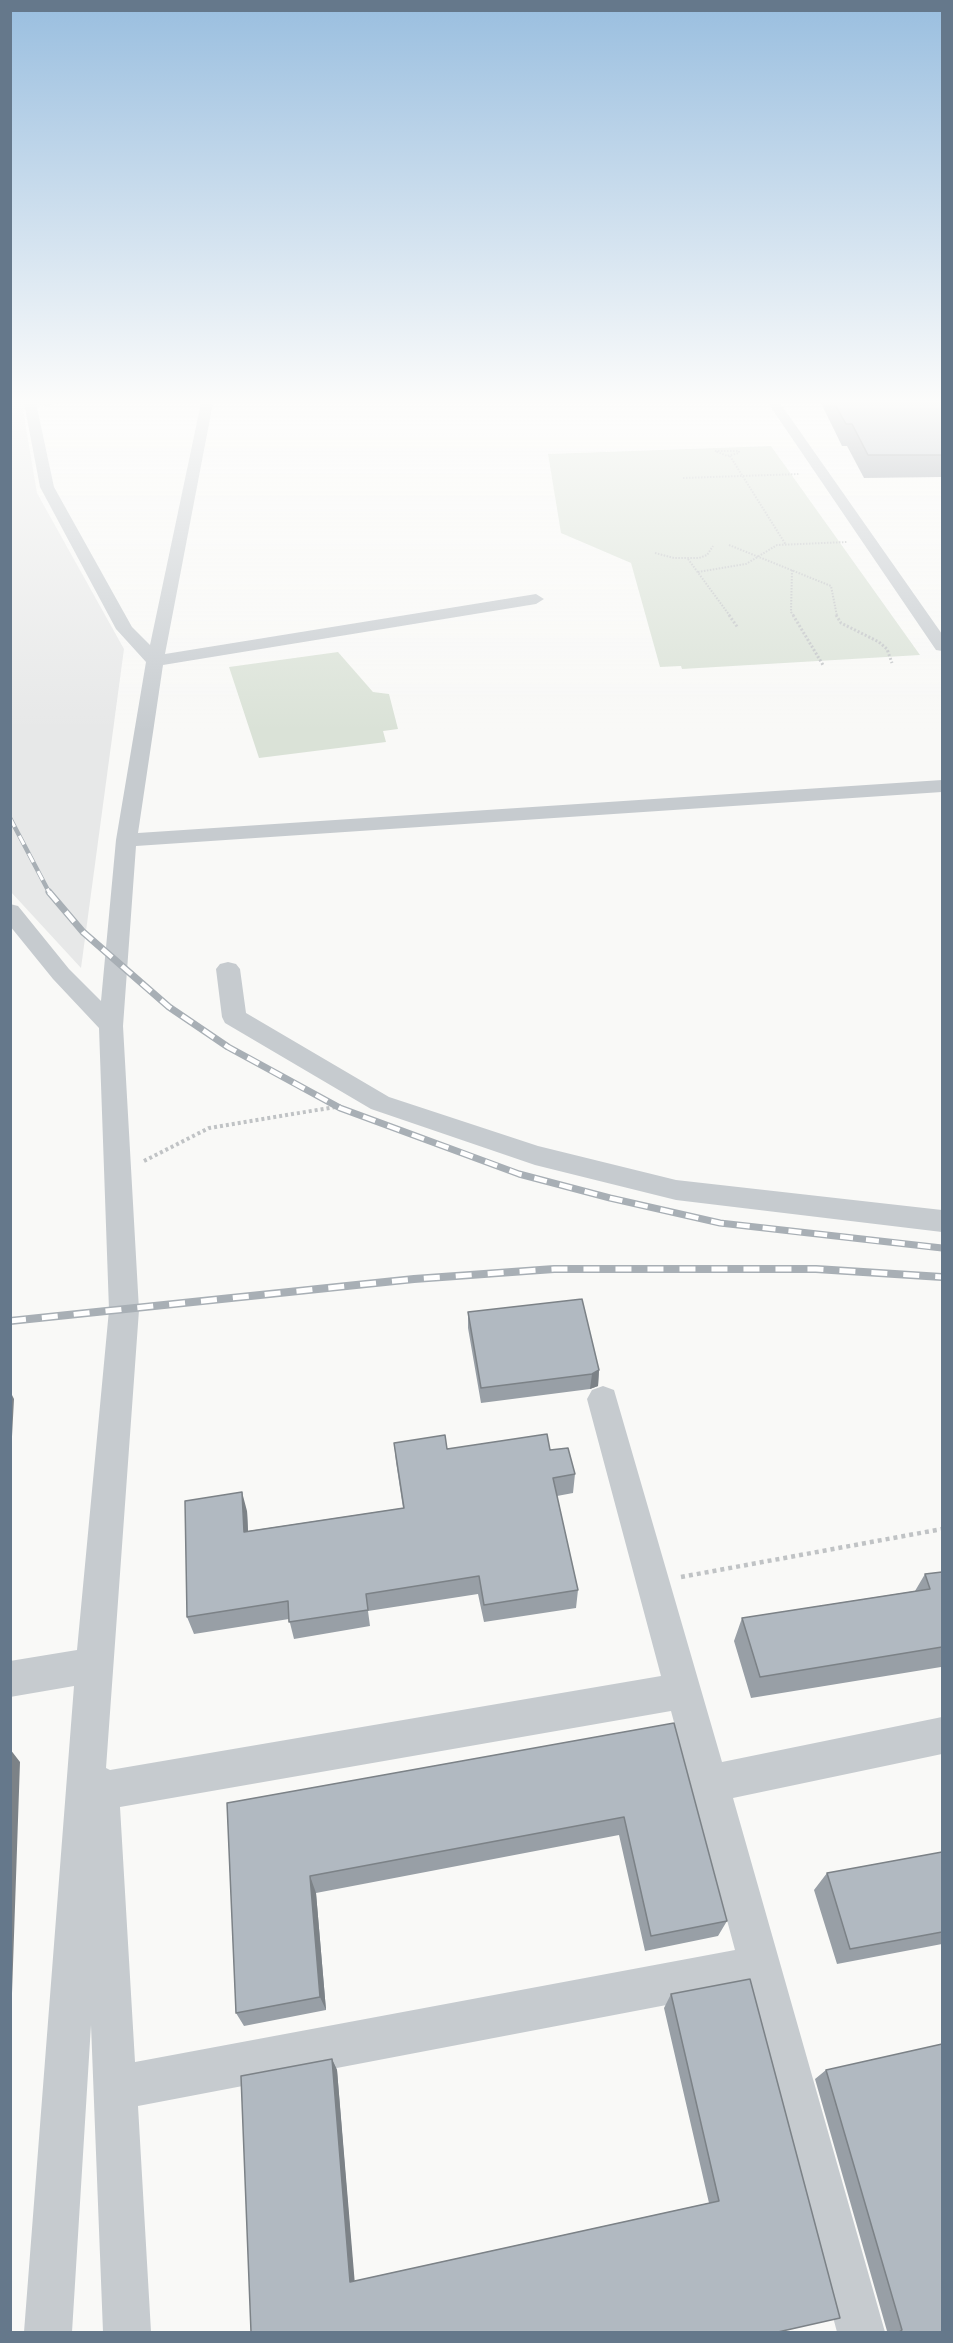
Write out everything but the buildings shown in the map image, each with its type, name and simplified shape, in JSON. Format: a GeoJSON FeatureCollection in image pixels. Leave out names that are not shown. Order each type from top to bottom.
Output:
{"type":"FeatureCollection","features":[{"type":"Feature","properties":{"kind":"street"},"geometry":{"type":"LineString","coordinates":[[61,512],[125,629],[155,661]]}},
{"type":"Feature","properties":{"kind":"street"},"geometry":{"type":"LineString","coordinates":[[48,2332],[94,1665],[124,1310],[111,1026],[126,840],[155,661],[185,512]]}},
{"type":"Feature","properties":{"kind":"street"},"geometry":{"type":"LineString","coordinates":[[850,512],[942,646]]}},
{"type":"Feature","properties":{"kind":"street"},"geometry":{"type":"LineString","coordinates":[[155,661],[536,599]]}},
{"type":"Feature","properties":{"kind":"street"},"geometry":{"type":"LineString","coordinates":[[125,629],[163,625]]}},
{"type":"Feature","properties":{"kind":"street"},"geometry":{"type":"LineString","coordinates":[[126,840],[942,786]]}},
{"type":"Feature","properties":{"kind":"street"},"geometry":{"type":"LineString","coordinates":[[10,911],[61,974],[111,1026]]}},
{"type":"Feature","properties":{"kind":"street"},"geometry":{"type":"LineString","coordinates":[[228,969],[234,1017],[380,1103],[535,1155],[676,1190],[942,1221]]}},
{"type":"Feature","properties":{"kind":"street"},"geometry":{"type":"LineString","coordinates":[[603,1399],[861,2332]]}},
{"type":"Feature","properties":{"kind":"street"},"geometry":{"type":"LineString","coordinates":[[10,1679],[94,1665]]}},
{"type":"Feature","properties":{"kind":"street"},"geometry":{"type":"LineString","coordinates":[[94,1665],[128,2332]]}},
{"type":"Feature","properties":{"kind":"street"},"geometry":{"type":"LineString","coordinates":[[100,1791],[684,1690]]}},
{"type":"Feature","properties":{"kind":"street"},"geometry":{"type":"LineString","coordinates":[[710,1784],[942,1735]]}},
{"type":"Feature","properties":{"kind":"street"},"geometry":{"type":"LineString","coordinates":[[115,2088],[760,1966]]}},
{"type":"Feature","properties":{"kind":"path"},"geometry":{"type":"LineString","coordinates":[[765,512],[786,545]]}},
{"type":"Feature","properties":{"kind":"path"},"geometry":{"type":"LineString","coordinates":[[698,572],[746,564],[777,546],[850,542]]}},
{"type":"Feature","properties":{"kind":"path"},"geometry":{"type":"LineString","coordinates":[[729,545],[831,586],[836,613],[841,623],[879,642],[886,649],[892,663]]}},
{"type":"Feature","properties":{"kind":"path"},"geometry":{"type":"LineString","coordinates":[[655,553],[688,559],[707,555],[713,546]]}},
{"type":"Feature","properties":{"kind":"path"},"geometry":{"type":"LineString","coordinates":[[688,559],[738,628]]}},
{"type":"Feature","properties":{"kind":"path"},"geometry":{"type":"LineString","coordinates":[[792,570],[791,612],[823,665]]}},
{"type":"Feature","properties":{"kind":"path"},"geometry":{"type":"LineString","coordinates":[[142,1173],[143,1162],[209,1128],[340,1108],[350,1086]]}},
{"type":"Feature","properties":{"kind":"path"},"geometry":{"type":"LineString","coordinates":[[654,1581],[942,1529]]}},
{"type":"Feature","properties":{"kind":"shaded area"},"geometry":{"type":"Polygon","coordinates":[[[11,512],[48,512],[124,649],[81,968],[11,892],[11,512]]]}},
{"type":"Feature","properties":{"kind":"shaded area"},"geometry":{"type":"Polygon","coordinates":[[[558,512],[818,512],[920,655],[682,669],[681,666],[660,667],[631,563],[561,533],[558,512]]]}},
{"type":"Feature","properties":{"kind":"shaded area"},"geometry":{"type":"Polygon","coordinates":[[[338,652],[373,692],[389,694],[398,729],[383,731],[386,742],[259,758],[229,667],[338,652]]]}},
{"type":"Feature","properties":{"kind":"railway"},"geometry":{"type":"LineString","coordinates":[[10,818],[50,894]]}},
{"type":"Feature","properties":{"kind":"railway"},"geometry":{"type":"LineString","coordinates":[[49,892],[83,932],[169,1007],[228,1047],[340,1108],[519,1174],[610,1198],[720,1223],[942,1248]]}},
{"type":"Feature","properties":{"kind":"railway"},"geometry":{"type":"LineString","coordinates":[[10,1321],[414,1279],[554,1269],[816,1269],[942,1277]]}}]}
